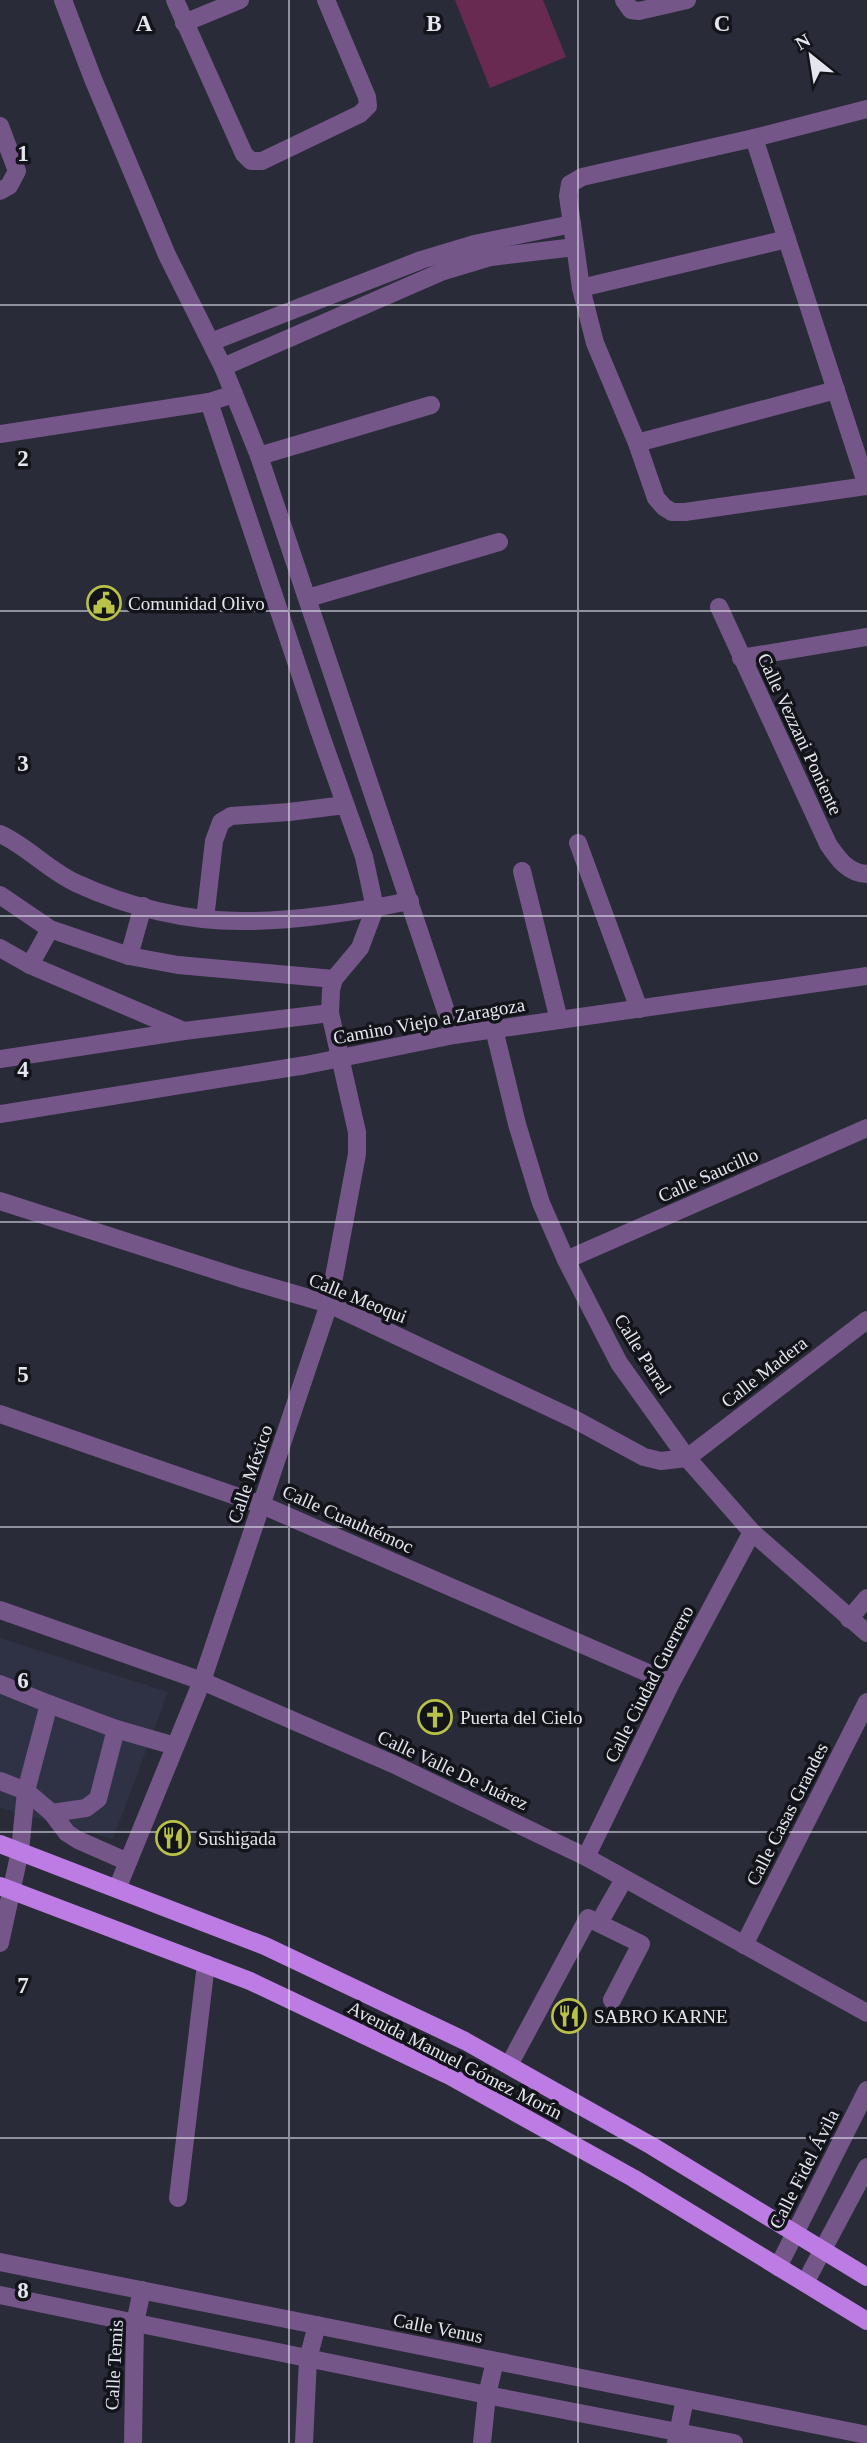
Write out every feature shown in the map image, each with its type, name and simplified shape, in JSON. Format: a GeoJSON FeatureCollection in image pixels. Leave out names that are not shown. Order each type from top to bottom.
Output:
{"type":"FeatureCollection","features":[{"type":"Feature","properties":{"kind":"main road","name":"Avenida Manuel Gómez Morín"},"geometry":{"type":"LineString","coordinates":[[0,1844],[265,1947],[465,2041],[652,2146],[867,2277]]}},
{"type":"Feature","properties":{"kind":"main road","name":"Avenida Manuel Gómez Morín"},"geometry":{"type":"LineString","coordinates":[[6,1888],[250,1981],[447,2075],[633,2178],[867,2321]]}},
{"type":"Feature","properties":{"kind":"street"},"geometry":{"type":"LineString","coordinates":[[63,0],[167,255],[223,367],[259,456],[454,1035]]}},
{"type":"Feature","properties":{"kind":"street"},"geometry":{"type":"LineString","coordinates":[[175,0],[244,154],[251,160],[261,161],[360,114],[368,106],[367,97],[326,0]]}},
{"type":"Feature","properties":{"kind":"street"},"geometry":{"type":"LineString","coordinates":[[184,23],[240,0]]}},
{"type":"Feature","properties":{"kind":"street"},"geometry":{"type":"LineString","coordinates":[[628,5],[639,11],[687,0]]}},
{"type":"Feature","properties":{"kind":"street"},"geometry":{"type":"LineString","coordinates":[[754,138],[867,486],[672,512],[656,498],[637,443],[596,343],[581,288],[568,190],[575,180],[867,109]]}},
{"type":"Feature","properties":{"kind":"street"},"geometry":{"type":"LineString","coordinates":[[0,126],[17,171],[9,186],[0,191]]}},
{"type":"Feature","properties":{"kind":"street"},"geometry":{"type":"LineString","coordinates":[[211,342],[421,260],[474,244],[572,224]]}},
{"type":"Feature","properties":{"kind":"street"},"geometry":{"type":"LineString","coordinates":[[581,288],[787,239]]}},
{"type":"Feature","properties":{"kind":"street"},"geometry":{"type":"LineString","coordinates":[[223,367],[441,272],[491,257],[575,247]]}},
{"type":"Feature","properties":{"kind":"street"},"geometry":{"type":"LineString","coordinates":[[637,443],[836,390]]}},
{"type":"Feature","properties":{"kind":"street"},"geometry":{"type":"LineString","coordinates":[[0,434],[209,402],[234,394]]}},
{"type":"Feature","properties":{"kind":"street"},"geometry":{"type":"LineString","coordinates":[[0,1059],[184,1031],[330,1013],[334,979],[360,948],[375,908],[364,857],[209,402]]}},
{"type":"Feature","properties":{"kind":"street"},"geometry":{"type":"LineString","coordinates":[[259,456],[431,405]]}},
{"type":"Feature","properties":{"kind":"street"},"geometry":{"type":"LineString","coordinates":[[308,598],[499,542]]}},
{"type":"Feature","properties":{"kind":"street","name":"Calle Vezzani Poniente"},"geometry":{"type":"LineString","coordinates":[[719,607],[828,844],[836,855],[860,873]]}},
{"type":"Feature","properties":{"kind":"street"},"geometry":{"type":"LineString","coordinates":[[741,658],[867,637]]}},
{"type":"Feature","properties":{"kind":"street"},"geometry":{"type":"LineString","coordinates":[[205,919],[214,841],[217,830],[226,818],[237,814],[289,812],[345,805]]}},
{"type":"Feature","properties":{"kind":"street"},"geometry":{"type":"LineString","coordinates":[[0,834],[54,872],[79,884],[143,906],[205,919],[246,921],[375,908],[410,901]]}},
{"type":"Feature","properties":{"kind":"street"},"geometry":{"type":"LineString","coordinates":[[578,843],[639,1009]]}},
{"type":"Feature","properties":{"kind":"street"},"geometry":{"type":"LineString","coordinates":[[522,871],[559,1020]]}},
{"type":"Feature","properties":{"kind":"street"},"geometry":{"type":"LineString","coordinates":[[0,895],[50,929],[130,956],[178,965],[334,979]]}},
{"type":"Feature","properties":{"kind":"street"},"geometry":{"type":"LineString","coordinates":[[130,956],[143,906]]}},
{"type":"Feature","properties":{"kind":"street"},"geometry":{"type":"LineString","coordinates":[[30,965],[50,929]]}},
{"type":"Feature","properties":{"kind":"street"},"geometry":{"type":"LineString","coordinates":[[0,948],[30,965],[184,1031]]}},
{"type":"Feature","properties":{"kind":"street","name":"Camino Viejo a Zaragoza"},"geometry":{"type":"LineString","coordinates":[[0,1114],[342,1059],[454,1035],[867,975]]}},
{"type":"Feature","properties":{"kind":"street","name":"Calle México"},"geometry":{"type":"LineString","coordinates":[[117,1889],[202,1681],[328,1304],[357,1154],[358,1132],[330,1013]]}},
{"type":"Feature","properties":{"kind":"street","name":"Calle Parral"},"geometry":{"type":"LineString","coordinates":[[494,1029],[517,1124],[541,1203],[566,1260],[619,1363],[687,1458],[752,1532],[867,1633]]}},
{"type":"Feature","properties":{"kind":"street","name":"Calle Saucillo"},"geometry":{"type":"LineString","coordinates":[[566,1260],[867,1128]]}},
{"type":"Feature","properties":{"kind":"street","name":"Calle Meoqui"},"geometry":{"type":"LineString","coordinates":[[0,1201],[240,1279],[328,1304],[574,1419],[644,1457],[662,1461],[687,1458]]}},
{"type":"Feature","properties":{"kind":"street","name":"Calle Madera"},"geometry":{"type":"LineString","coordinates":[[687,1458],[867,1320]]}},
{"type":"Feature","properties":{"kind":"street","name":"Calle Cuauhtémoc"},"geometry":{"type":"LineString","coordinates":[[0,1414],[262,1505],[671,1683]]}},
{"type":"Feature","properties":{"kind":"street","name":"Calle Ciudad Guerrero"},"geometry":{"type":"LineString","coordinates":[[586,1857],[671,1683],[752,1532]]}},
{"type":"Feature","properties":{"kind":"street"},"geometry":{"type":"LineString","coordinates":[[849,1619],[867,1598]]}},
{"type":"Feature","properties":{"kind":"street","name":"Calle Valle De Juárez"},"geometry":{"type":"LineString","coordinates":[[0,1610],[202,1681],[393,1764],[586,1857],[867,2013]]}},
{"type":"Feature","properties":{"kind":"street"},"geometry":{"type":"LineString","coordinates":[[0,1684],[116,1729],[175,1746]]}},
{"type":"Feature","properties":{"kind":"street","name":"Calle Casas Grandes"},"geometry":{"type":"LineString","coordinates":[[744,1945],[867,1702]]}},
{"type":"Feature","properties":{"kind":"street"},"geometry":{"type":"LineString","coordinates":[[0,1943],[6,1888],[20,1851],[26,1791],[49,1704]]}},
{"type":"Feature","properties":{"kind":"street"},"geometry":{"type":"LineString","coordinates":[[52,1813],[86,1808],[98,1799],[116,1729]]}},
{"type":"Feature","properties":{"kind":"street"},"geometry":{"type":"LineString","coordinates":[[0,1781],[26,1791],[52,1813],[67,1833],[78,1840],[128,1862]]}},
{"type":"Feature","properties":{"kind":"street"},"geometry":{"type":"LineString","coordinates":[[599,1923],[624,1879]]}},
{"type":"Feature","properties":{"kind":"street"},"geometry":{"type":"LineString","coordinates":[[509,2065],[588,1918],[641,1944],[612,2000]]}},
{"type":"Feature","properties":{"kind":"street"},"geometry":{"type":"LineString","coordinates":[[178,2198],[206,1964]]}},
{"type":"Feature","properties":{"kind":"street","name":"Calle Fidel Ávila"},"geometry":{"type":"LineString","coordinates":[[778,2267],[867,2090]]}},
{"type":"Feature","properties":{"kind":"street"},"geometry":{"type":"LineString","coordinates":[[805,2283],[867,2167]]}},
{"type":"Feature","properties":{"kind":"street","name":"Calle Venus"},"geometry":{"type":"LineString","coordinates":[[0,2262],[867,2436]]}},
{"type":"Feature","properties":{"kind":"street","name":"Calle Temis"},"geometry":{"type":"LineString","coordinates":[[133,2443],[135,2323],[142,2290]]}},
{"type":"Feature","properties":{"kind":"street"},"geometry":{"type":"LineString","coordinates":[[0,2295],[487,2395],[677,2438],[734,2443]]}},
{"type":"Feature","properties":{"kind":"street"},"geometry":{"type":"LineString","coordinates":[[304,2443],[308,2359],[317,2325]]}},
{"type":"Feature","properties":{"kind":"street"},"geometry":{"type":"LineString","coordinates":[[482,2443],[487,2395],[495,2361]]}},
{"type":"Feature","properties":{"kind":"street"},"geometry":{"type":"LineString","coordinates":[[677,2438],[685,2399]]}},
{"type":"Feature","properties":{"kind":"street"},"geometry":{"type":"LineString","coordinates":[[865,2443],[867,2436]]}},
{"type":"Feature","properties":{"kind":"shaded area"},"geometry":{"type":"Polygon","coordinates":[[[455,0],[543,0],[566,57],[490,88],[455,0]]]}},
{"type":"Feature","properties":{"kind":"shaded area"},"geometry":{"type":"Polygon","coordinates":[[[0,1638],[168,1692],[113,1839],[0,1808],[0,1638]]]}},
{"type":"Feature","properties":{"kind":"place","name":"Comunidad Olivo"},"geometry":{"type":"Point","coordinates":[104,603]}},
{"type":"Feature","properties":{"kind":"place","name":"Puerta del Cielo"},"geometry":{"type":"Point","coordinates":[435,1717]}},
{"type":"Feature","properties":{"kind":"place","name":"Sushigada"},"geometry":{"type":"Point","coordinates":[173,1838]}},
{"type":"Feature","properties":{"kind":"place","name":"SABRO KARNE"},"geometry":{"type":"Point","coordinates":[569,2016]}}]}
